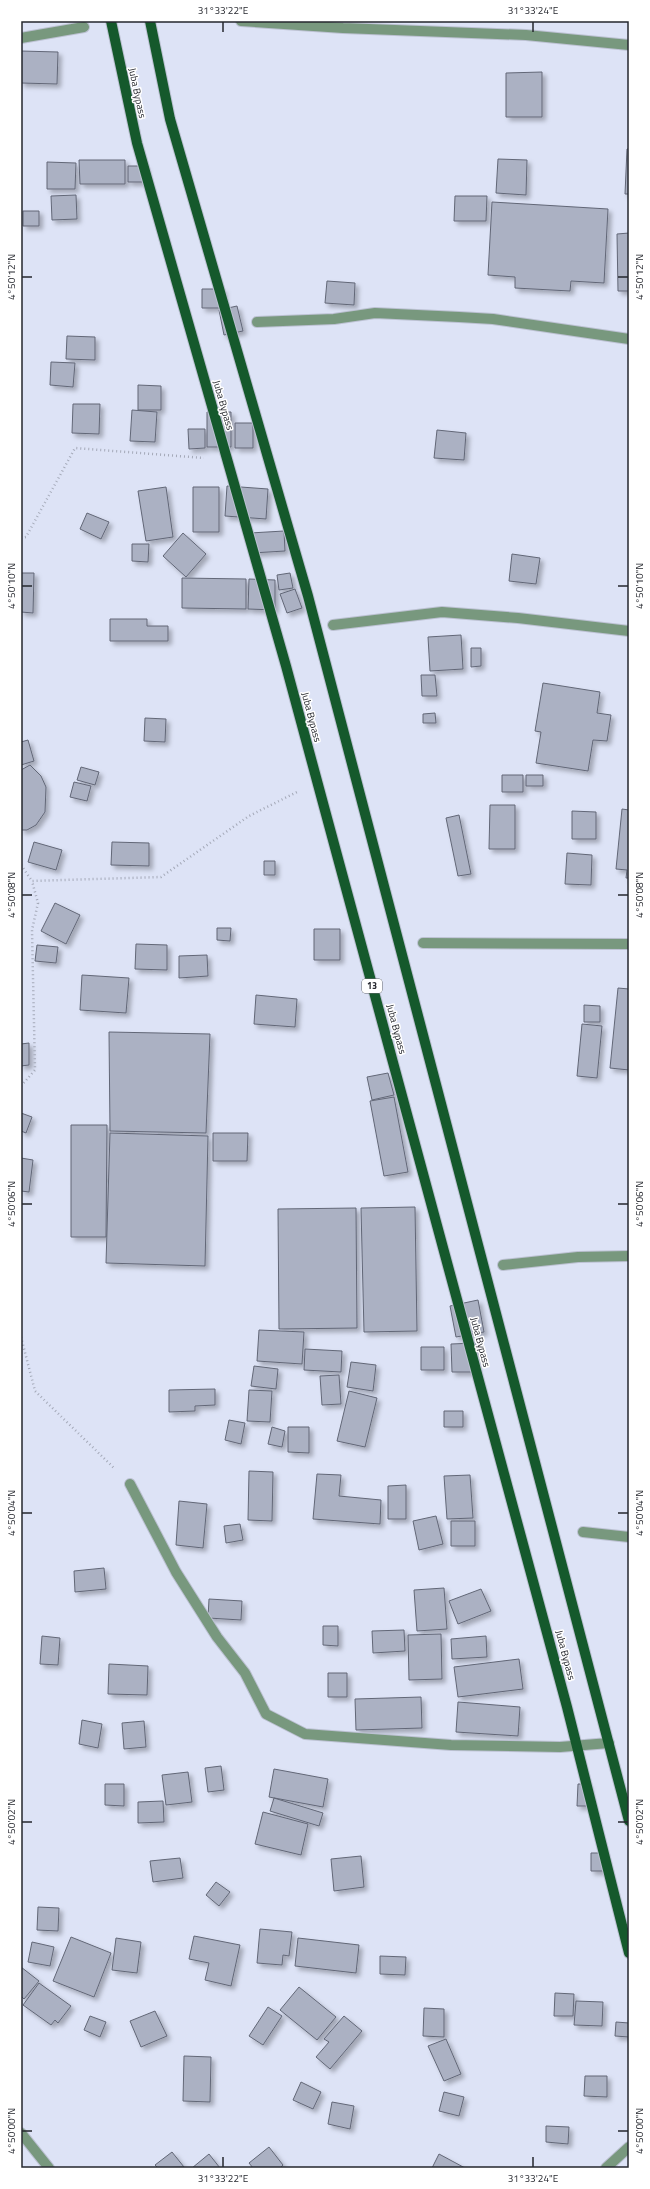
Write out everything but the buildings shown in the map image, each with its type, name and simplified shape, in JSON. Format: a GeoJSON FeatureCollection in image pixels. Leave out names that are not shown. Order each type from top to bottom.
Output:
{"type":"FeatureCollection","features":[{"type":"Feature","properties":{"kind":"main road","name":"Juba Bypass"},"geometry":{"type":"LineString","coordinates":[[111,21],[136,143],[292,689],[563,1691],[629,1953]]}},
{"type":"Feature","properties":{"kind":"main road","name":"Juba Bypass"},"geometry":{"type":"LineString","coordinates":[[150,21],[170,119],[308,596],[629,1821]]}},
{"type":"Feature","properties":{"kind":"street"},"geometry":{"type":"LineString","coordinates":[[241,21],[343,28],[526,35],[629,45]]}},
{"type":"Feature","properties":{"kind":"street"},"geometry":{"type":"LineString","coordinates":[[21,38],[84,27]]}},
{"type":"Feature","properties":{"kind":"street"},"geometry":{"type":"LineString","coordinates":[[257,322],[334,319],[375,313],[466,317],[493,319],[629,339]]}},
{"type":"Feature","properties":{"kind":"street"},"geometry":{"type":"LineString","coordinates":[[333,625],[442,612],[518,618],[629,631]]}},
{"type":"Feature","properties":{"kind":"street"},"geometry":{"type":"LineString","coordinates":[[423,943],[629,944]]}},
{"type":"Feature","properties":{"kind":"street"},"geometry":{"type":"LineString","coordinates":[[503,1265],[578,1257],[629,1256]]}},
{"type":"Feature","properties":{"kind":"street"},"geometry":{"type":"LineString","coordinates":[[130,1484],[176,1572],[217,1637],[245,1673],[266,1714],[305,1734],[451,1745],[560,1747],[609,1743]]}},
{"type":"Feature","properties":{"kind":"street"},"geometry":{"type":"LineString","coordinates":[[583,1532],[629,1537]]}},
{"type":"Feature","properties":{"kind":"street"},"geometry":{"type":"LineString","coordinates":[[21,2133],[49,2168]]}},
{"type":"Feature","properties":{"kind":"street"},"geometry":{"type":"LineString","coordinates":[[606,2168],[629,2147]]}},
{"type":"Feature","properties":{"kind":"path"},"geometry":{"type":"LineString","coordinates":[[21,538],[26,537],[75,448],[206,458]]}},
{"type":"Feature","properties":{"kind":"path"},"geometry":{"type":"LineString","coordinates":[[32,881],[161,877],[249,816],[304,788]]}},
{"type":"Feature","properties":{"kind":"path"},"geometry":{"type":"LineString","coordinates":[[21,865],[32,881],[38,903],[32,930],[35,1070],[21,1086]]}},
{"type":"Feature","properties":{"kind":"path"},"geometry":{"type":"LineString","coordinates":[[21,1337],[35,1391],[130,1484]]}}]}
